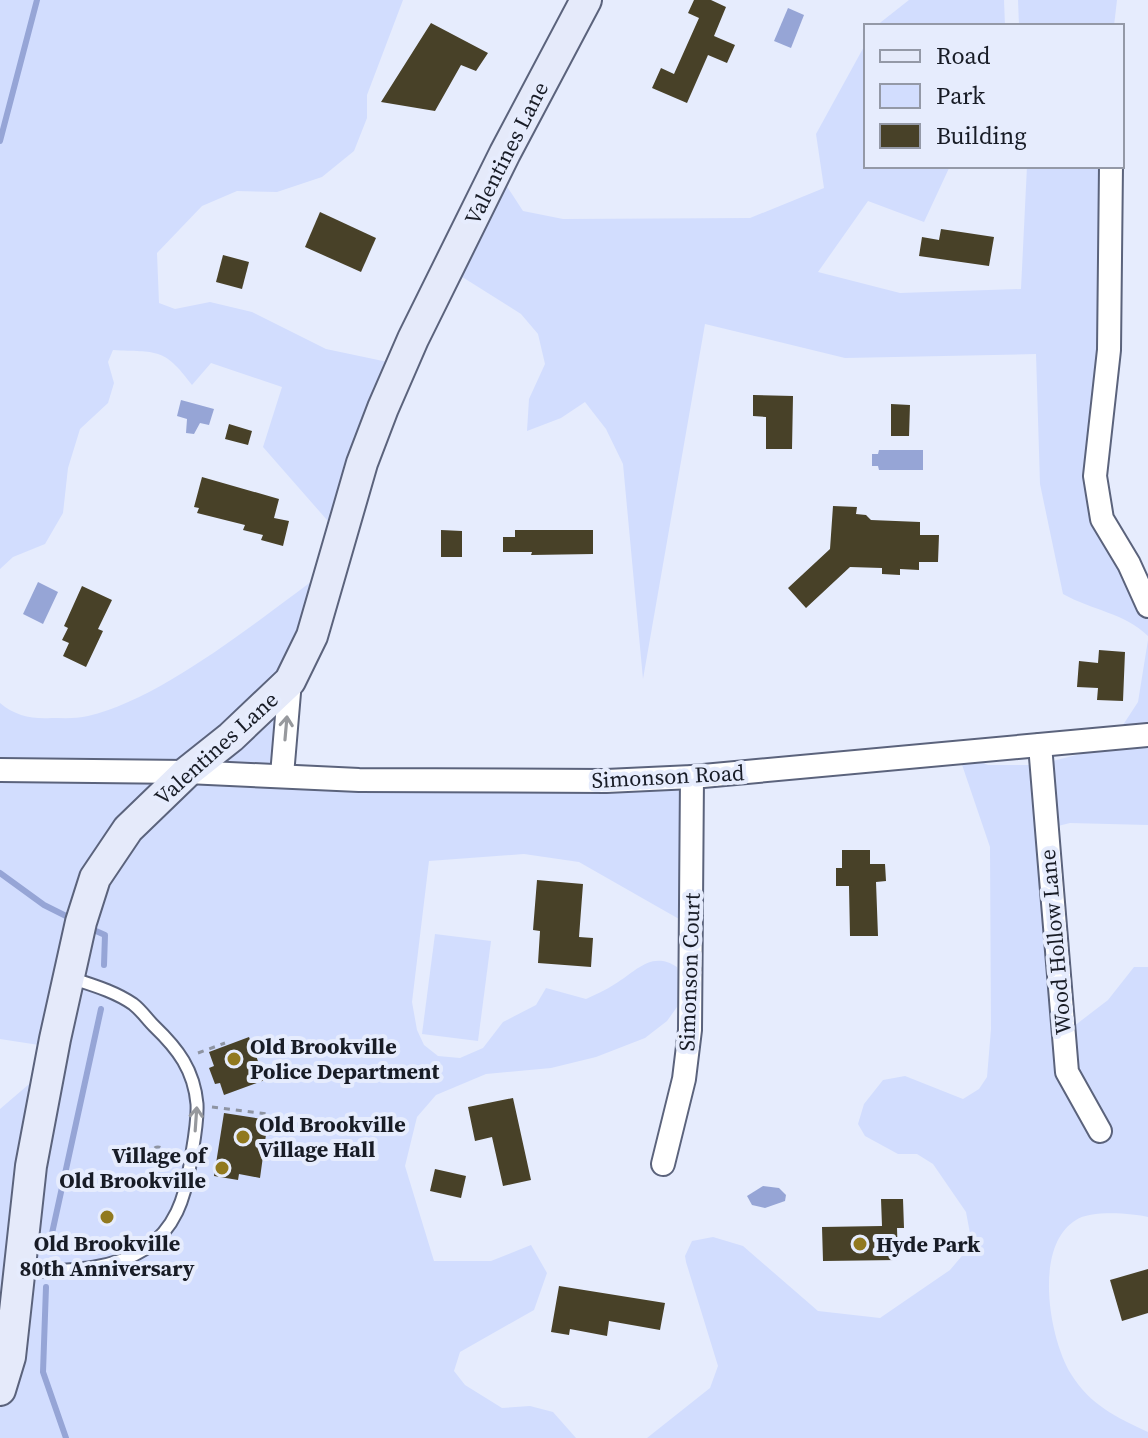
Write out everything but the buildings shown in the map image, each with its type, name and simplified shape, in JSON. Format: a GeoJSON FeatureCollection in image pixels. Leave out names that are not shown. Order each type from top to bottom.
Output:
{"type":"FeatureCollection","features":[{"type":"Feature","properties":{"kind":"street","name":"Valentines Lane"},"geometry":{"type":"LineString","coordinates":[[0,1390],[10,1357],[31,1166],[69,977],[95,878],[128,829],[290,681],[312,636],[362,463],[383,408],[413,339],[505,153],[586,0]]}},
{"type":"Feature","properties":{"kind":"street"},"geometry":{"type":"LineString","coordinates":[[1111,168],[1109,350],[1095,476],[1102,519],[1129,564],[1148,606]]}},
{"type":"Feature","properties":{"kind":"street"},"geometry":{"type":"LineString","coordinates":[[282,775],[290,681]]}},
{"type":"Feature","properties":{"kind":"street","name":"Simonson Road"},"geometry":{"type":"LineString","coordinates":[[0,770],[187,772],[359,780],[606,781],[692,777],[1148,735]]}},
{"type":"Feature","properties":{"kind":"street","name":"Wood Hollow Lane"},"geometry":{"type":"LineString","coordinates":[[1040,745],[1067,1072],[1100,1131]]}},
{"type":"Feature","properties":{"kind":"street","name":"Simonson Court"},"geometry":{"type":"LineString","coordinates":[[663,1164],[684,1079],[690,1030],[692,777]]}},
{"type":"Feature","properties":{"kind":"lane"},"geometry":{"type":"LineString","coordinates":[[19,1272],[106,1264],[128,1257],[158,1238],[171,1224],[186,1189],[197,1105],[192,1078],[179,1050],[133,1004],[102,988],[69,977]]}},
{"type":"Feature","properties":{"kind":"path"},"geometry":{"type":"LineString","coordinates":[[183,1059],[225,1043]]}},
{"type":"Feature","properties":{"kind":"path"},"geometry":{"type":"LineString","coordinates":[[197,1105],[240,1113],[267,1114],[271,1120],[266,1155],[263,1154]]}},
{"type":"Feature","properties":{"kind":"green space"},"geometry":{"type":"Polygon","coordinates":[[[0,0],[403,0],[367,95],[367,118],[354,151],[322,177],[277,192],[237,191],[202,206],[157,253],[159,303],[175,309],[210,302],[252,312],[326,349],[402,365],[347,519],[327,520],[263,447],[282,387],[211,363],[192,385],[174,364],[158,354],[113,350],[108,362],[114,383],[108,403],[80,429],[68,468],[63,513],[45,544],[13,557],[0,569],[0,0]]]}},
{"type":"Feature","properties":{"kind":"green space"},"geometry":{"type":"Polygon","coordinates":[[[909,0],[1004,0],[1005,24],[879,24],[909,0]]]}},
{"type":"Feature","properties":{"kind":"green space"},"geometry":{"type":"Polygon","coordinates":[[[1018,0],[1117,0],[1114,24],[1019,24],[1018,0]]]}},
{"type":"Feature","properties":{"kind":"green space"},"geometry":{"type":"Polygon","coordinates":[[[864,47],[864,168],[949,168],[924,222],[868,201],[818,272],[900,293],[1021,289],[1027,168],[1104,168],[1105,344],[1091,479],[1148,613],[1148,636],[1129,622],[1063,594],[1040,484],[1036,354],[845,358],[705,324],[643,679],[623,464],[606,429],[585,402],[561,418],[527,431],[529,399],[545,364],[538,334],[521,314],[448,268],[497,171],[523,211],[563,219],[750,218],[824,188],[816,134],[864,47]]]}},
{"type":"Feature","properties":{"kind":"green space"},"geometry":{"type":"Polygon","coordinates":[[[334,565],[290,681],[283,775],[692,777],[686,923],[579,862],[524,854],[429,861],[412,1002],[417,1030],[424,1045],[438,1056],[460,1058],[483,1048],[503,1022],[536,1005],[546,988],[586,999],[652,961],[668,962],[677,967],[682,988],[677,1007],[667,1021],[645,1038],[596,1057],[551,1068],[486,1074],[436,1095],[417,1117],[405,1166],[434,1261],[491,1261],[531,1245],[547,1273],[534,1310],[460,1352],[454,1371],[465,1385],[502,1408],[530,1406],[553,1412],[576,1438],[0,1438],[0,1109],[49,1067],[52,1047],[0,1039],[0,703],[18,714],[44,718],[83,717],[118,706],[150,692],[215,652],[334,565]]]}},
{"type":"Feature","properties":{"kind":"green space"},"geometry":{"type":"Polygon","coordinates":[[[1148,640],[1148,825],[1070,823],[1054,827],[1065,1033],[1108,1000],[1134,967],[1148,967],[1148,1217],[1101,1214],[1076,1220],[1063,1233],[1054,1250],[1049,1293],[1056,1338],[1078,1385],[1095,1402],[1148,1432],[1148,1438],[647,1438],[710,1388],[718,1366],[686,1262],[685,1256],[692,1241],[713,1237],[743,1246],[818,1311],[880,1318],[950,1270],[972,1244],[966,1212],[933,1164],[917,1154],[898,1154],[865,1136],[858,1124],[864,1104],[883,1080],[905,1076],[963,1099],[979,1089],[987,1077],[991,1029],[990,847],[958,753],[988,765],[1037,765],[1088,752],[1121,728],[1138,702],[1148,640]]]}},
{"type":"Feature","properties":{"kind":"green space"},"geometry":{"type":"Polygon","coordinates":[[[435,934],[491,941],[478,1041],[422,1034],[435,934]]]}},
{"type":"Feature","properties":{"kind":"shaded area"},"geometry":{"type":"Polygon","coordinates":[[[788,8],[804,15],[791,48],[774,41],[788,8]]]}},
{"type":"Feature","properties":{"kind":"shaded area"},"geometry":{"type":"Polygon","coordinates":[[[181,400],[214,409],[209,425],[200,423],[194,434],[186,433],[187,419],[177,416],[181,400]]]}},
{"type":"Feature","properties":{"kind":"shaded area"},"geometry":{"type":"Polygon","coordinates":[[[879,450],[923,450],[923,470],[879,470],[878,466],[872,466],[872,454],[878,454],[879,450]]]}},
{"type":"Feature","properties":{"kind":"shaded area"},"geometry":{"type":"Polygon","coordinates":[[[38,582],[58,592],[43,624],[23,614],[38,582]]]}},
{"type":"Feature","properties":{"kind":"shaded area"},"geometry":{"type":"Polygon","coordinates":[[[763,1186],[779,1188],[786,1195],[785,1201],[765,1208],[752,1205],[747,1196],[763,1186]]]}},
{"type":"Feature","properties":{"kind":"waterway"},"geometry":{"type":"LineString","coordinates":[[0,141],[37,0]]}},
{"type":"Feature","properties":{"kind":"waterway"},"geometry":{"type":"LineString","coordinates":[[0,873],[44,905],[66,916]]}},
{"type":"Feature","properties":{"kind":"waterway"},"geometry":{"type":"LineString","coordinates":[[96,931],[105,935],[104,965]]}},
{"type":"Feature","properties":{"kind":"waterway"},"geometry":{"type":"LineString","coordinates":[[49,1247],[101,1009]]}},
{"type":"Feature","properties":{"kind":"waterway"},"geometry":{"type":"LineString","coordinates":[[46,1287],[43,1372],[66,1438]]}},
{"type":"Feature","properties":{"kind":"place","name":"Old Brookville Police Department"},"geometry":{"type":"Point","coordinates":[234,1059]}},
{"type":"Feature","properties":{"kind":"place","name":"Old Brookville Village Hall"},"geometry":{"type":"Point","coordinates":[243,1137]}},
{"type":"Feature","properties":{"kind":"place","name":"Village of Old Brookville"},"geometry":{"type":"Point","coordinates":[222,1168]}},
{"type":"Feature","properties":{"kind":"place","name":"Old Brookville 80th Anniversary"},"geometry":{"type":"Point","coordinates":[107,1217]}},
{"type":"Feature","properties":{"kind":"place","name":"Hyde Park"},"geometry":{"type":"Point","coordinates":[860,1244]}}]}
